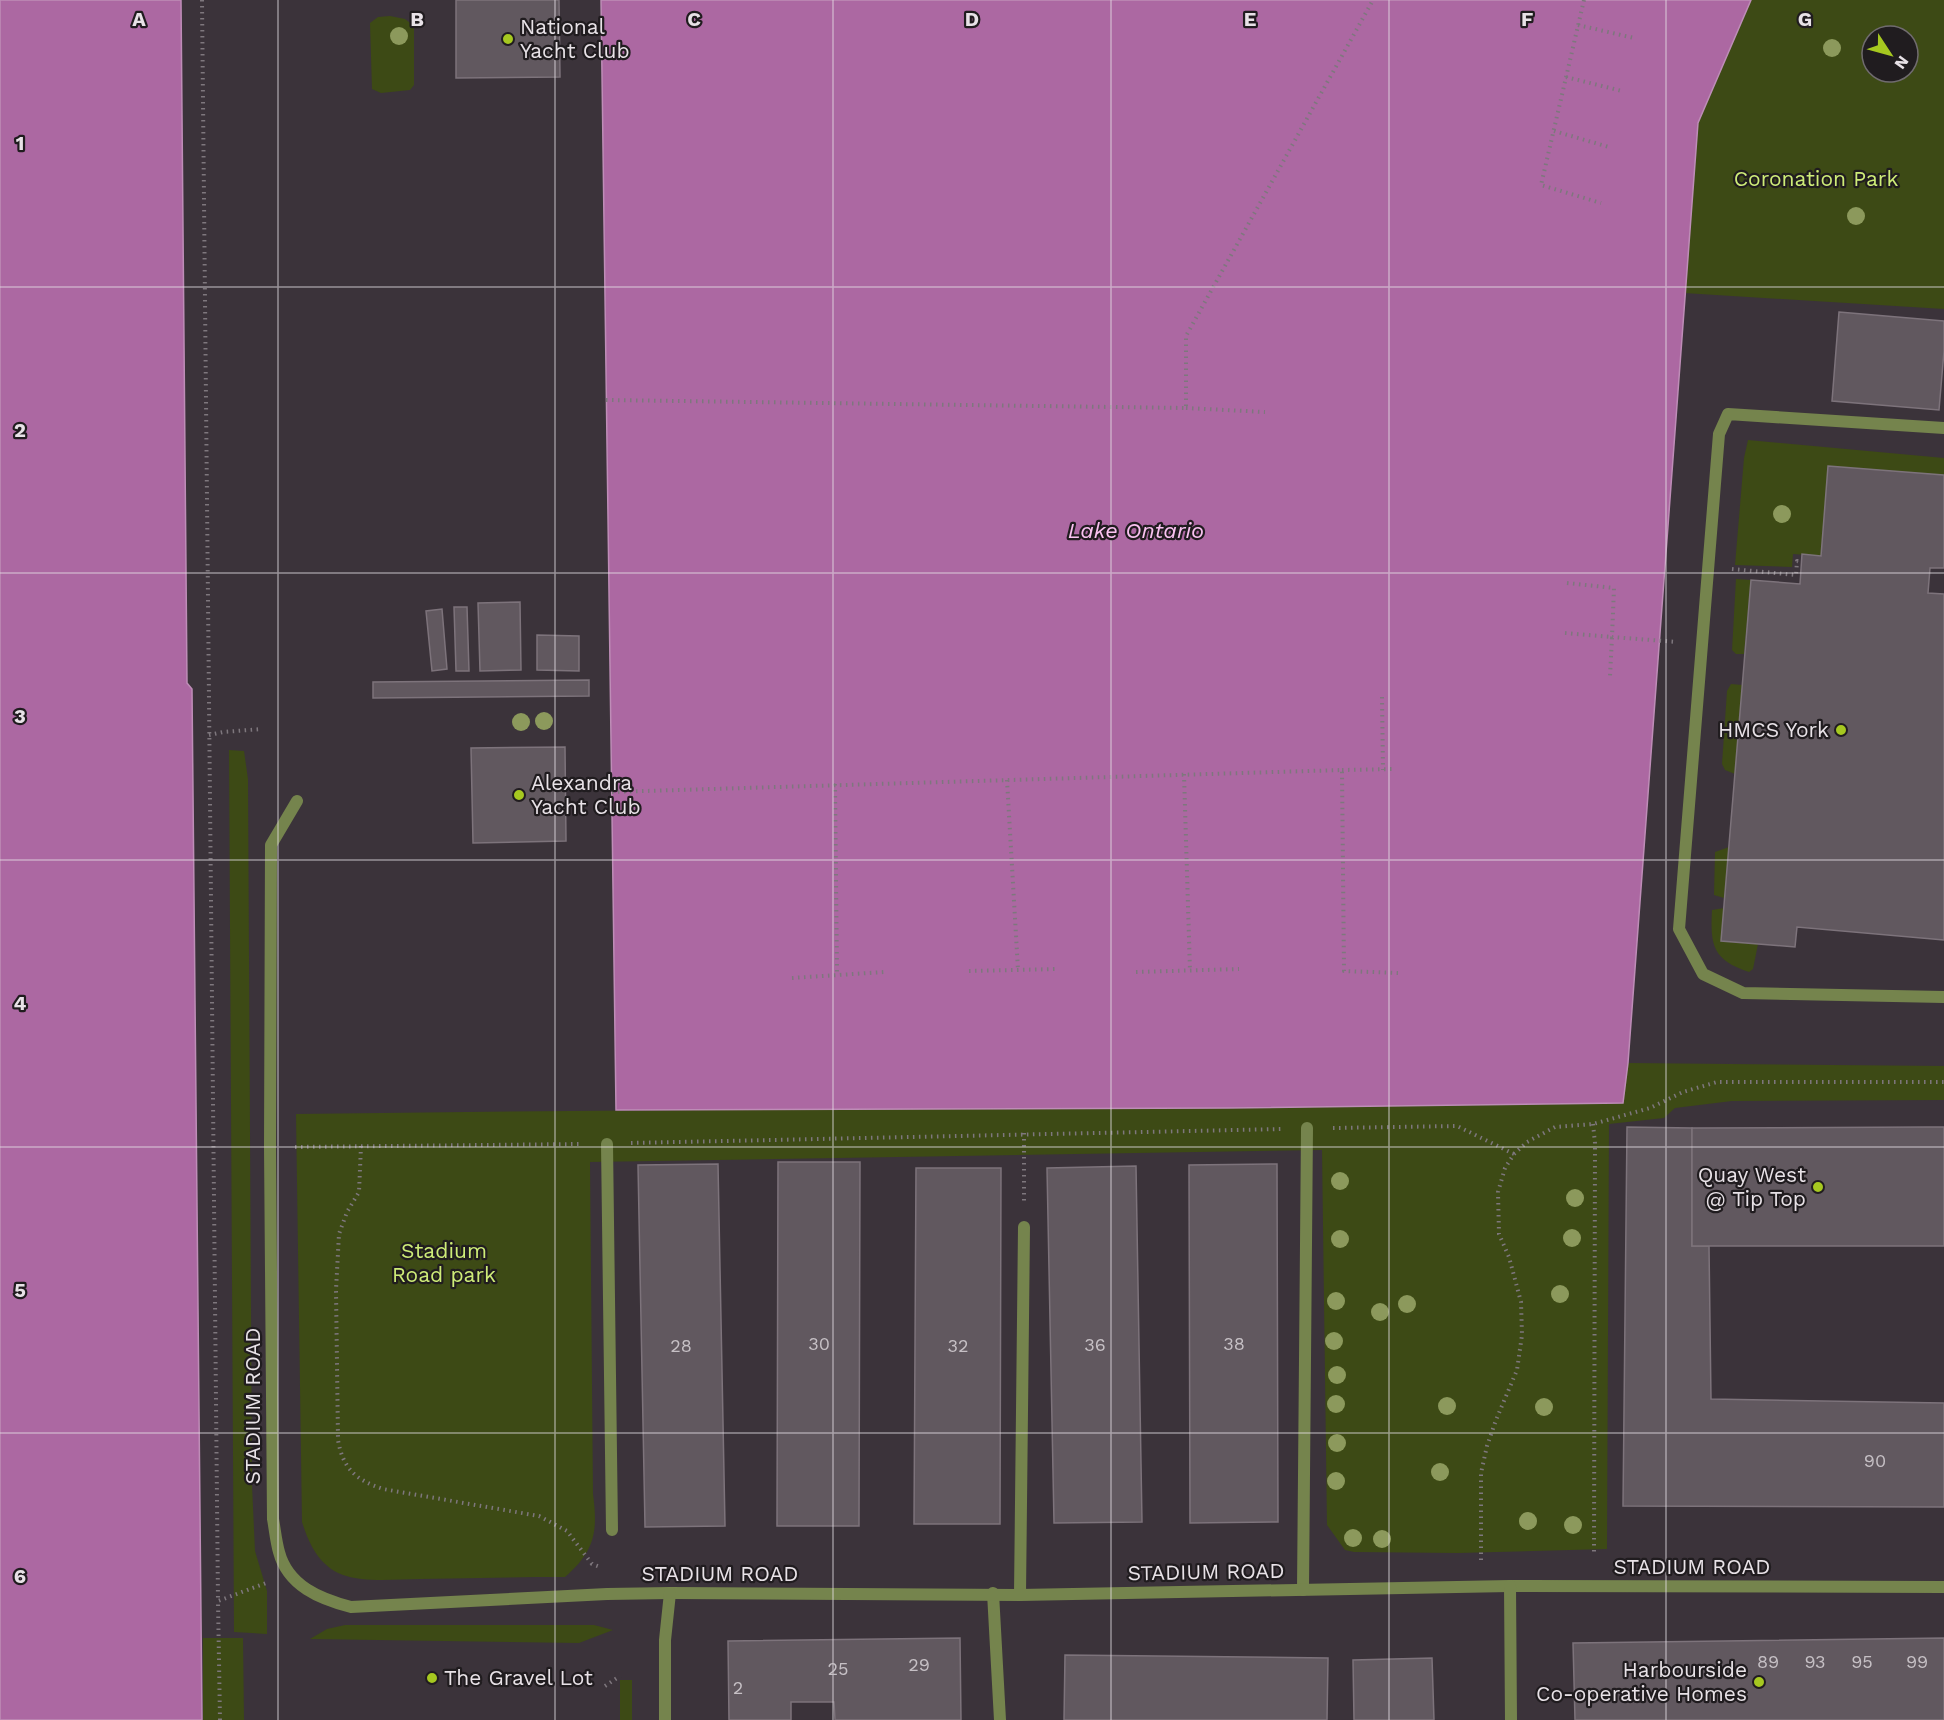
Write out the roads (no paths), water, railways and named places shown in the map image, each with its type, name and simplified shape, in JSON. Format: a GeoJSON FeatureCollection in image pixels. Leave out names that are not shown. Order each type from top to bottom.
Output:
{"type":"FeatureCollection","features":[{"type":"Feature","properties":{"kind":"street"},"geometry":{"type":"LineString","coordinates":[[1944,428],[1728,414],[1719,434],[1679,929],[1703,974],[1743,993],[1944,997]]}},
{"type":"Feature","properties":{"kind":"street","name":"STADIUM ROAD"},"geometry":{"type":"LineString","coordinates":[[297,801],[272,845],[270,1147],[273,1519],[279,1553],[289,1574],[308,1591],[326,1601],[351,1607],[670,1593],[1020,1594],[1510,1586],[1944,1587]]}},
{"type":"Feature","properties":{"kind":"street"},"geometry":{"type":"LineString","coordinates":[[1303,1590],[1307,1128]]}},
{"type":"Feature","properties":{"kind":"street"},"geometry":{"type":"LineString","coordinates":[[607,1144],[612,1530]]}},
{"type":"Feature","properties":{"kind":"street"},"geometry":{"type":"LineString","coordinates":[[1020,1594],[1024,1227]]}},
{"type":"Feature","properties":{"kind":"street"},"geometry":{"type":"LineString","coordinates":[[1510,1586],[1511,1720]]}},
{"type":"Feature","properties":{"kind":"street"},"geometry":{"type":"LineString","coordinates":[[665,1720],[665,1640],[670,1593]]}},
{"type":"Feature","properties":{"kind":"street"},"geometry":{"type":"LineString","coordinates":[[993,1593],[1000,1720]]}},
{"type":"Feature","properties":{"kind":"water"},"geometry":{"type":"Polygon","coordinates":[[[0,0],[181,0],[187,683],[192,689],[202,1720],[0,1720],[0,0]]]}},
{"type":"Feature","properties":{"kind":"water","name":"Lake Ontario"},"geometry":{"type":"Polygon","coordinates":[[[601,0],[1751,0],[1698,123],[1628,1063],[1623,1103],[1228,1108],[616,1110],[601,0]]]}},
{"type":"Feature","properties":{"kind":"place","name":"National Yacht Club"},"geometry":{"type":"Point","coordinates":[508,39]}},
{"type":"Feature","properties":{"kind":"place","name":"HMCS York"},"geometry":{"type":"Point","coordinates":[1841,730]}},
{"type":"Feature","properties":{"kind":"place","name":"Alexandra Yacht Club"},"geometry":{"type":"Point","coordinates":[519,795]}},
{"type":"Feature","properties":{"kind":"place","name":"Quay West @ Tip Top"},"geometry":{"type":"Point","coordinates":[1818,1187]}},
{"type":"Feature","properties":{"kind":"place","name":"The Gravel Lot"},"geometry":{"type":"Point","coordinates":[432,1678]}},
{"type":"Feature","properties":{"kind":"place","name":"Harbourside Co-operative Homes"},"geometry":{"type":"Point","coordinates":[1759,1682]}},
{"type":"Feature","properties":{"kind":"park label","name":"Coronation Park"},"geometry":{"type":"Point","coordinates":[1816,179]}},
{"type":"Feature","properties":{"kind":"park label","name":"Stadium Road park"},"geometry":{"type":"Point","coordinates":[444,1263]}}]}
